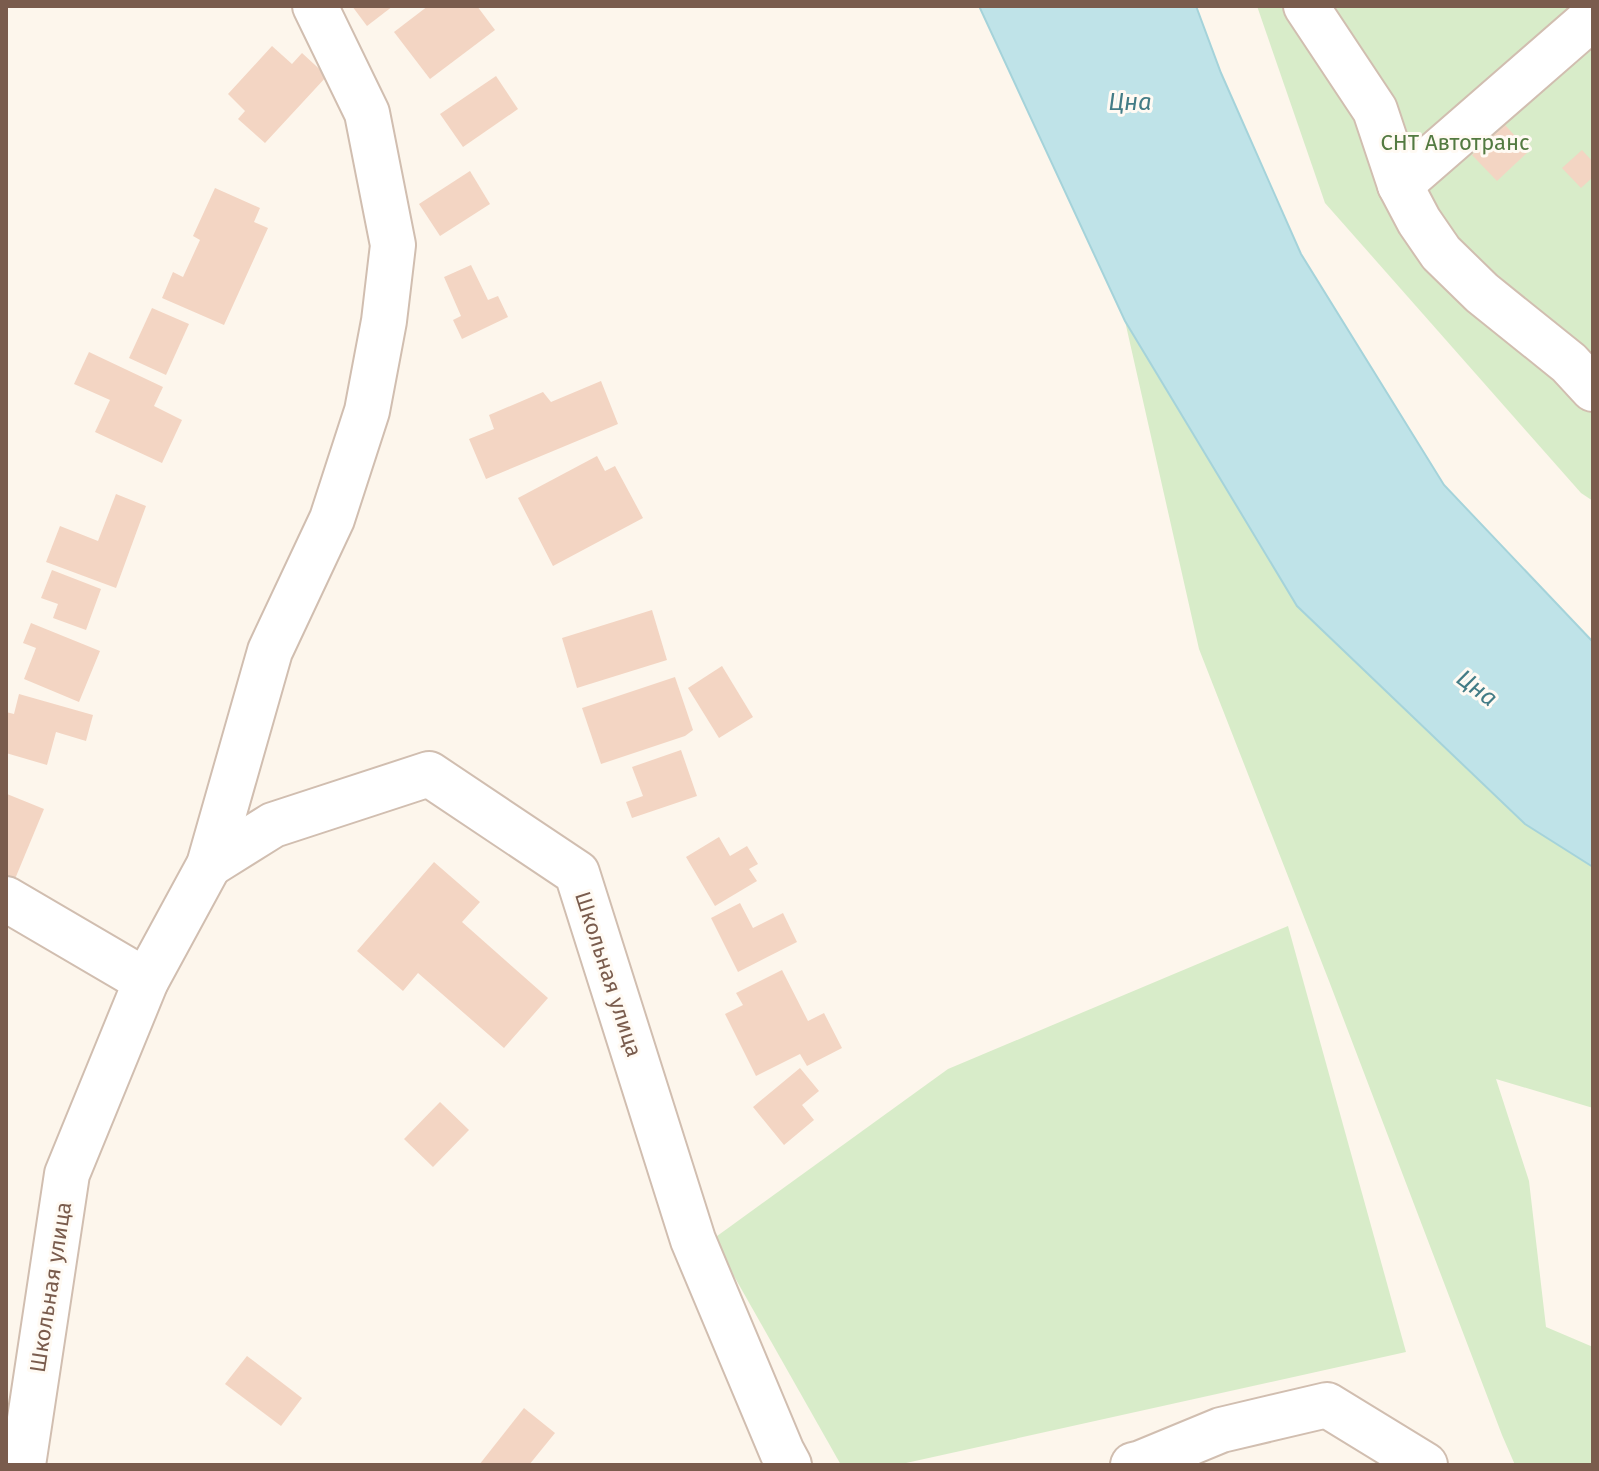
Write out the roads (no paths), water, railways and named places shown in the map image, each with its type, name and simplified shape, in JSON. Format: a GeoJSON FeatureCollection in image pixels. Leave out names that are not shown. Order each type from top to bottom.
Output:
{"type":"FeatureCollection","features":[{"type":"Feature","properties":{"kind":"street","name":"Школьная улица"},"geometry":{"type":"LineString","coordinates":[[23,1465],[67,1174],[146,981],[209,865],[270,651],[332,519],[367,411],[384,321],[393,245],[367,113],[315,6]]}},
{"type":"Feature","properties":{"kind":"street"},"geometry":{"type":"LineString","coordinates":[[1306,6],[1375,110],[1400,185],[1441,253],[1482,293],[1585,364]]}},
{"type":"Feature","properties":{"kind":"street"},"geometry":{"type":"LineString","coordinates":[[1400,185],[1593,17]]}},
{"type":"Feature","properties":{"kind":"street","name":"Школьная улица"},"geometry":{"type":"LineString","coordinates":[[209,865],[273,825],[429,774],[577,873],[693,1240],[789,1465]]}},
{"type":"Feature","properties":{"kind":"street"},"geometry":{"type":"LineString","coordinates":[[6,899],[146,981]]}},
{"type":"Feature","properties":{"kind":"street"},"geometry":{"type":"LineString","coordinates":[[1133,1465],[1221,1430],[1327,1405],[1425,1465]]}},
{"type":"Feature","properties":{"kind":"water","name":"Цна"},"geometry":{"type":"Polygon","coordinates":[[[979,6],[1196,6],[1221,73],[1301,254],[1444,485],[1593,642],[1593,867],[1525,824],[1297,606],[1125,321],[979,6]]]}},
{"type":"Feature","properties":{"kind":"park label","name":"СНТ Автотранс"},"geometry":{"type":"Point","coordinates":[1455,142]}}]}
